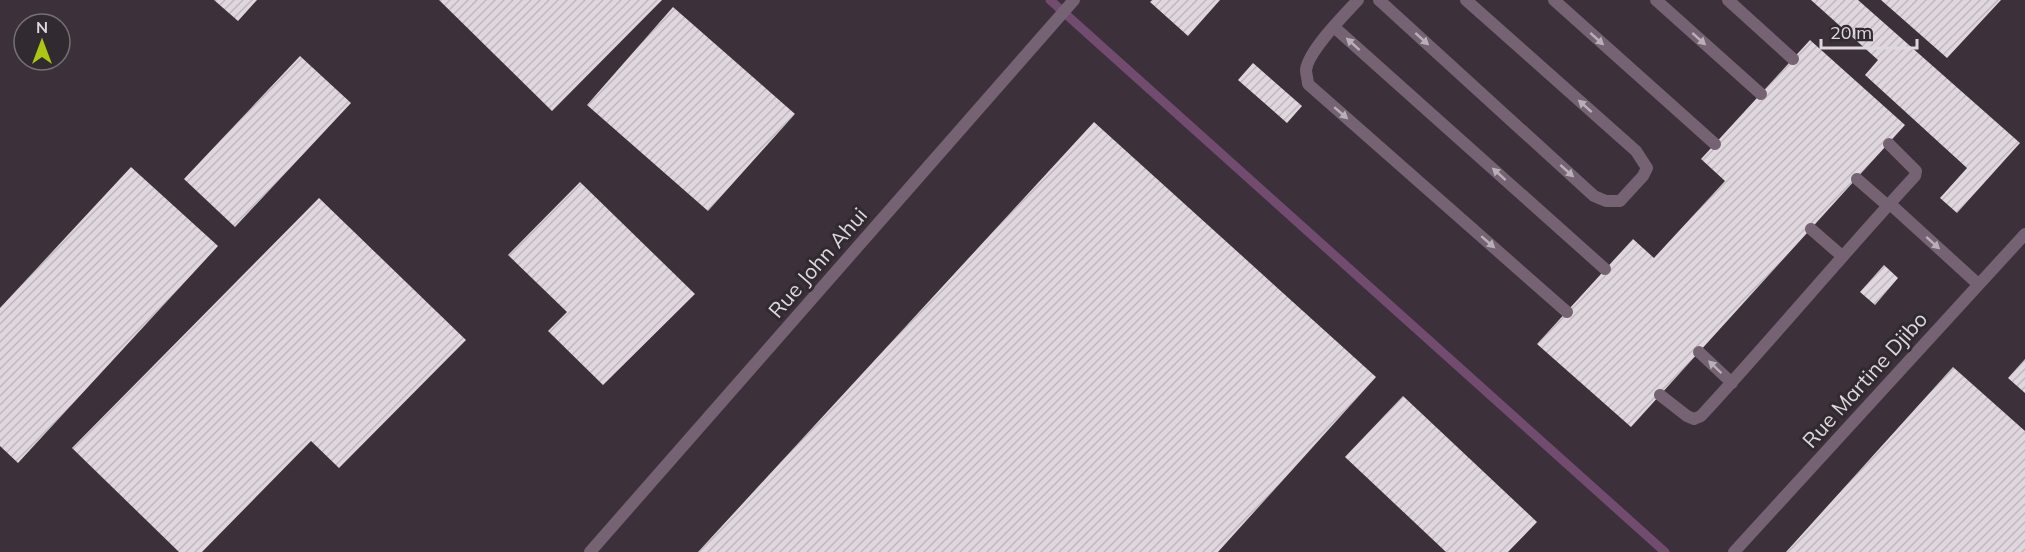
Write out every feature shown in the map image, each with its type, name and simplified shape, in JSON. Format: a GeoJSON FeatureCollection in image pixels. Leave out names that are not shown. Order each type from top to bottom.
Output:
{"type":"FeatureCollection","features":[{"type":"Feature","properties":{"kind":"street","name":"Rue John Ahui"},"geometry":{"type":"LineString","coordinates":[[590,552],[1074,0]]}},
{"type":"Feature","properties":{"kind":"street"},"geometry":{"type":"LineString","coordinates":[[1358,0],[1311,57],[1306,70],[1308,84],[1567,312]]}},
{"type":"Feature","properties":{"kind":"street"},"geometry":{"type":"LineString","coordinates":[[1379,0],[1594,196],[1606,201],[1620,201],[1643,176],[1647,168],[1636,151],[1466,0]]}},
{"type":"Feature","properties":{"kind":"street"},"geometry":{"type":"LineString","coordinates":[[1554,0],[1715,144]]}},
{"type":"Feature","properties":{"kind":"street"},"geometry":{"type":"LineString","coordinates":[[1656,0],[1761,94]]}},
{"type":"Feature","properties":{"kind":"street"},"geometry":{"type":"LineString","coordinates":[[1728,0],[1793,59]]}},
{"type":"Feature","properties":{"kind":"street"},"geometry":{"type":"LineString","coordinates":[[1334,27],[1605,269]]}},
{"type":"Feature","properties":{"kind":"street"},"geometry":{"type":"LineString","coordinates":[[1660,395],[1694,419],[1701,416],[1732,383],[1915,176],[1916,171],[1889,144]]}},
{"type":"Feature","properties":{"kind":"street"},"geometry":{"type":"LineString","coordinates":[[1857,179],[1889,204],[1978,284]]}},
{"type":"Feature","properties":{"kind":"street"},"geometry":{"type":"LineString","coordinates":[[1811,229],[1842,256]]}},
{"type":"Feature","properties":{"kind":"street","name":"Rue Martine Djibo"},"geometry":{"type":"LineString","coordinates":[[1734,552],[2025,234]]}},
{"type":"Feature","properties":{"kind":"street"},"geometry":{"type":"LineString","coordinates":[[1699,352],[1732,383]]}},
{"type":"Feature","properties":{"kind":"shaded area"},"geometry":{"type":"Polygon","coordinates":[[[0,0],[2025,0],[2025,552],[0,552],[0,0]]]}},
{"type":"Feature","properties":{"kind":"building"},"geometry":{"type":"Polygon","coordinates":[[[214,0],[257,0],[238,21],[214,0]]]}},
{"type":"Feature","properties":{"kind":"building"},"geometry":{"type":"Polygon","coordinates":[[[439,0],[662,0],[552,111],[439,0]]]}},
{"type":"Feature","properties":{"kind":"building"},"geometry":{"type":"Polygon","coordinates":[[[1152,0],[1220,0],[1188,36],[1150,2],[1152,0]]]}},
{"type":"Feature","properties":{"kind":"building"},"geometry":{"type":"Polygon","coordinates":[[[1811,0],[1858,0],[2020,143],[1957,213],[1940,198],[1967,168],[1865,75],[1878,60],[1811,0]]]}},
{"type":"Feature","properties":{"kind":"building"},"geometry":{"type":"Polygon","coordinates":[[[1881,0],[2001,0],[1947,58],[1881,0]]]}},
{"type":"Feature","properties":{"kind":"building"},"geometry":{"type":"Polygon","coordinates":[[[673,7],[795,114],[708,211],[587,105],[673,7]]]}},
{"type":"Feature","properties":{"kind":"building"},"geometry":{"type":"Polygon","coordinates":[[[1810,40],[1905,125],[1631,427],[1537,344],[1633,239],[1654,258],[1725,181],[1701,159],[1810,40]]]}},
{"type":"Feature","properties":{"kind":"building"},"geometry":{"type":"Polygon","coordinates":[[[300,56],[351,103],[235,227],[184,179],[300,56]]]}},
{"type":"Feature","properties":{"kind":"building"},"geometry":{"type":"Polygon","coordinates":[[[1253,63],[1302,106],[1287,123],[1238,80],[1253,63]]]}},
{"type":"Feature","properties":{"kind":"building"},"geometry":{"type":"Polygon","coordinates":[[[1094,122],[1376,377],[1218,552],[698,552],[1094,122]]]}},
{"type":"Feature","properties":{"kind":"building"},"geometry":{"type":"Polygon","coordinates":[[[131,167],[218,246],[18,463],[0,446],[0,308],[131,167]]]}},
{"type":"Feature","properties":{"kind":"building"},"geometry":{"type":"Polygon","coordinates":[[[580,182],[695,294],[603,385],[548,331],[567,312],[508,255],[580,182]]]}},
{"type":"Feature","properties":{"kind":"building"},"geometry":{"type":"Polygon","coordinates":[[[319,198],[466,340],[339,468],[311,441],[202,552],[179,552],[72,448],[319,198]]]}},
{"type":"Feature","properties":{"kind":"building"},"geometry":{"type":"Polygon","coordinates":[[[1884,265],[1898,278],[1875,305],[1860,292],[1884,265]]]}},
{"type":"Feature","properties":{"kind":"building"},"geometry":{"type":"Polygon","coordinates":[[[2025,359],[2025,393],[2008,378],[2025,359]]]}},
{"type":"Feature","properties":{"kind":"building"},"geometry":{"type":"Polygon","coordinates":[[[1953,367],[2025,431],[2025,552],[1786,552],[1953,367]]]}},
{"type":"Feature","properties":{"kind":"building"},"geometry":{"type":"Polygon","coordinates":[[[1403,396],[1537,522],[1508,552],[1446,552],[1345,457],[1403,396]]]}},
{"type":"Feature","properties":{"kind":"waterway"},"geometry":{"type":"LineString","coordinates":[[1050,0],[1665,552]]}}]}
